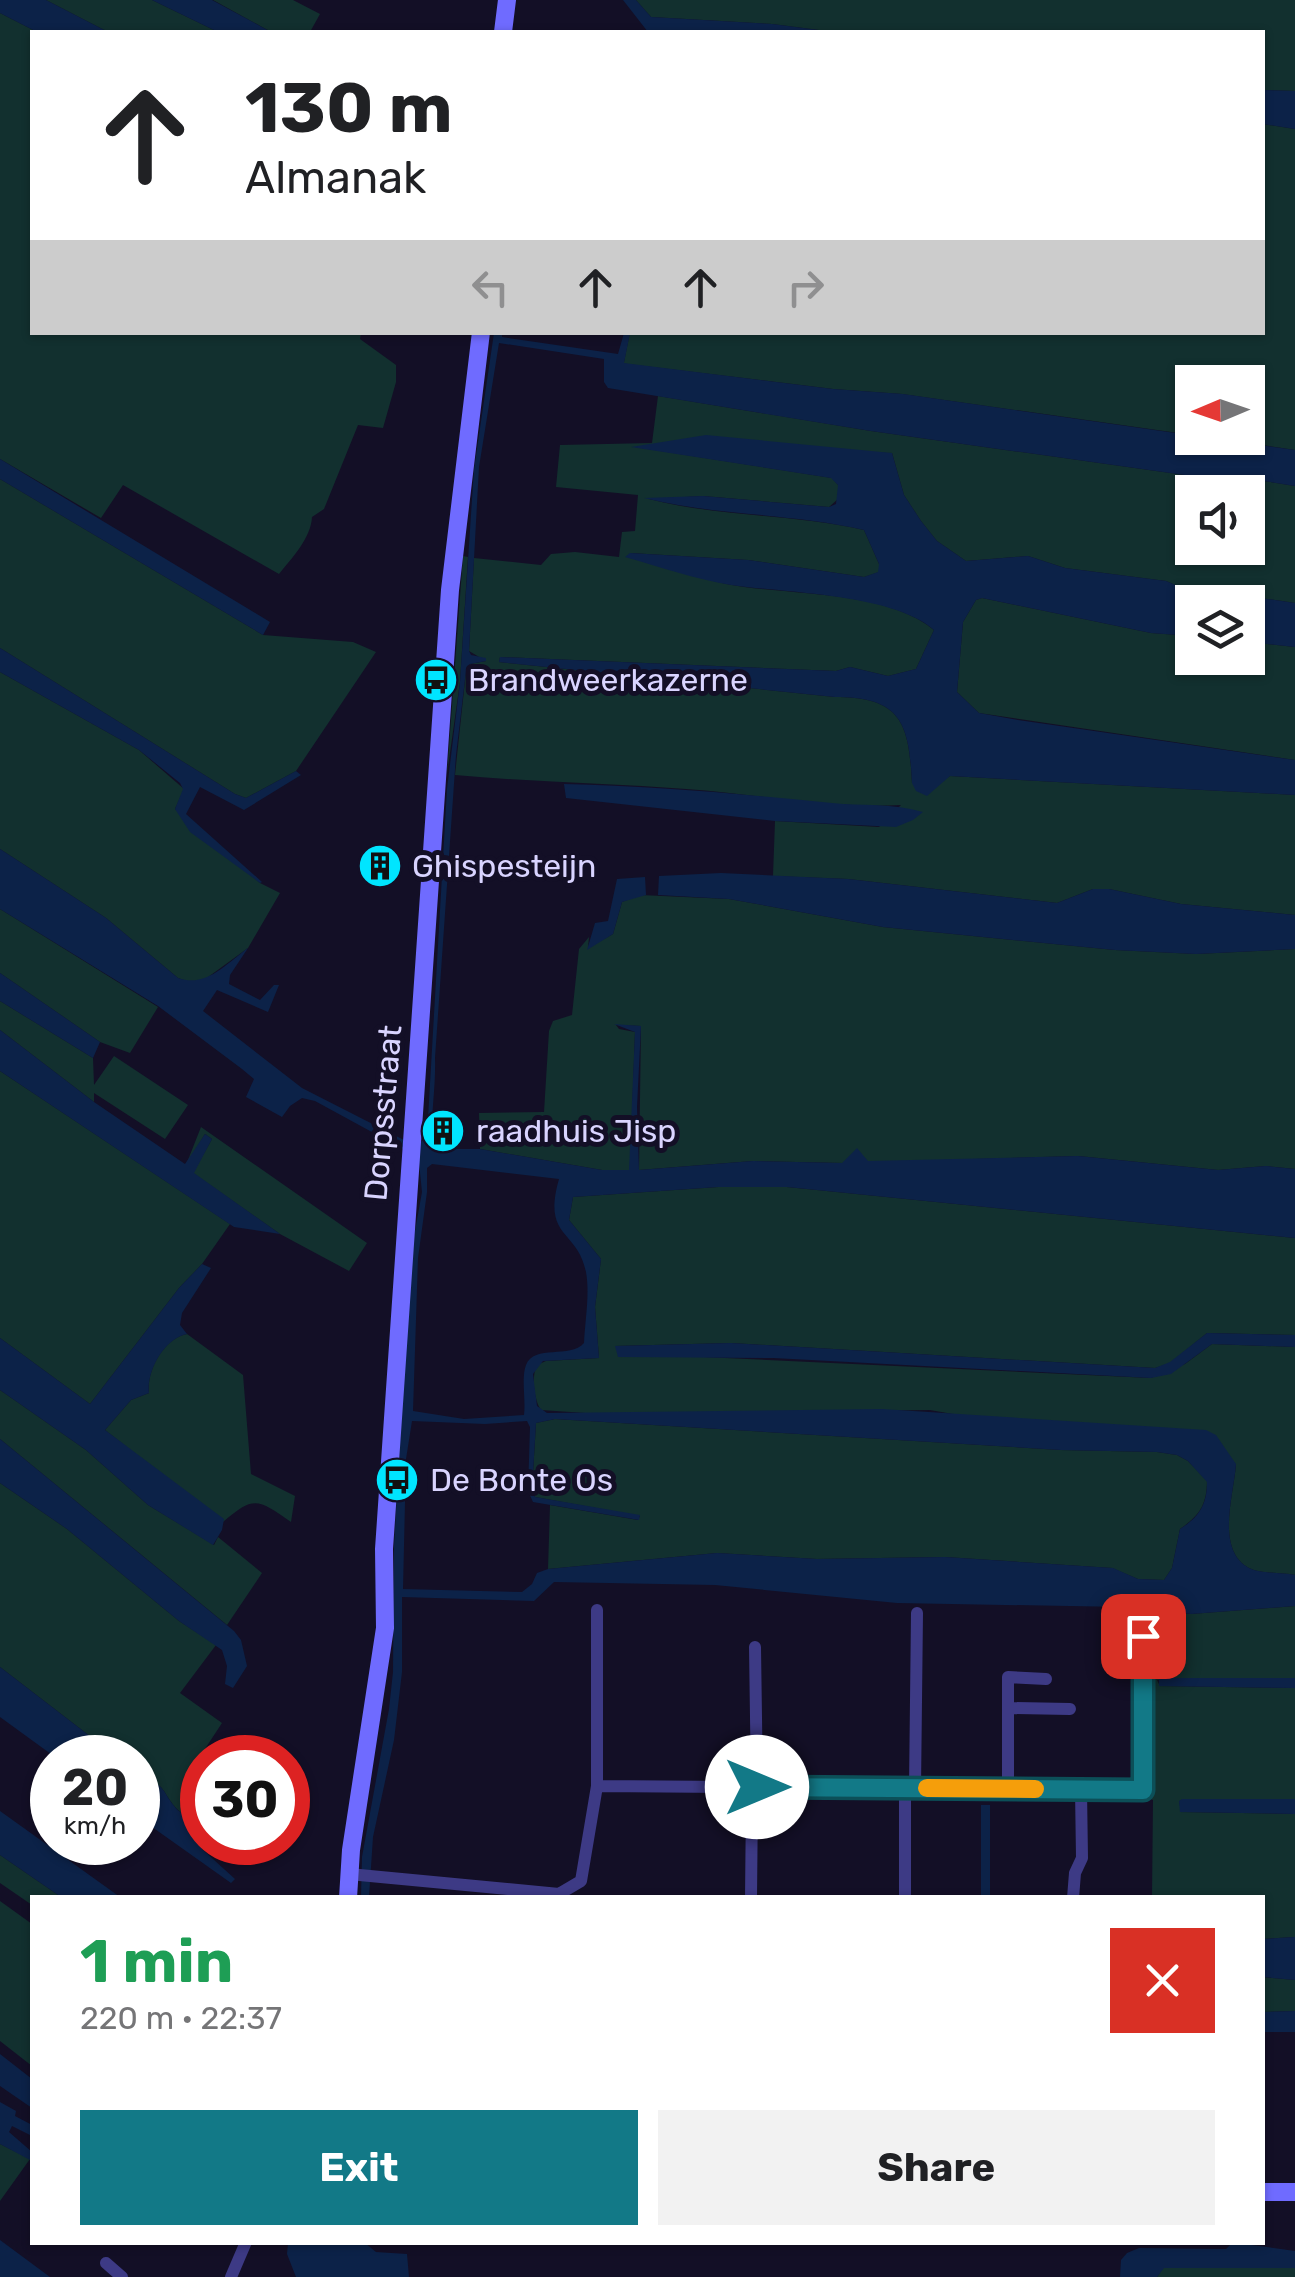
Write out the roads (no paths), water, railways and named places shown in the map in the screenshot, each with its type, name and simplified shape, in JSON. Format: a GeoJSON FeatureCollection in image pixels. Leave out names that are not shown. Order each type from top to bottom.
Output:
{"type":"FeatureCollection","features":[{"type":"Feature","properties":{"kind":"street"},"geometry":{"type":"LineString","coordinates":[[503,30],[508,0]]}},
{"type":"Feature","properties":{"kind":"street","name":"Dorpsstraat"},"geometry":{"type":"LineString","coordinates":[[349,1895],[385,1628],[384,1550],[408,1157],[450,590],[482,335]]}},
{"type":"Feature","properties":{"kind":"street"},"geometry":{"type":"LineString","coordinates":[[354,1874],[558,1894],[581,1882],[597,1786],[598,1610]]}},
{"type":"Feature","properties":{"kind":"street"},"geometry":{"type":"LineString","coordinates":[[904,1895],[917,1613]]}},
{"type":"Feature","properties":{"kind":"street"},"geometry":{"type":"LineString","coordinates":[[597,1786],[1143,1790],[1143,1636]]}},
{"type":"Feature","properties":{"kind":"street"},"geometry":{"type":"LineString","coordinates":[[751,1895],[752,1798],[757,1787],[756,1647]]}},
{"type":"Feature","properties":{"kind":"street"},"geometry":{"type":"LineString","coordinates":[[1008,1788],[1008,1677],[1046,1680]]}},
{"type":"Feature","properties":{"kind":"street"},"geometry":{"type":"LineString","coordinates":[[1008,1708],[1070,1709]]}},
{"type":"Feature","properties":{"kind":"street"},"geometry":{"type":"LineString","coordinates":[[1073,1895],[1075,1873],[1082,1858],[1082,1790]]}},
{"type":"Feature","properties":{"kind":"street"},"geometry":{"type":"LineString","coordinates":[[1265,2192],[1295,2192]]}},
{"type":"Feature","properties":{"kind":"street"},"geometry":{"type":"LineString","coordinates":[[231,2277],[245,2245]]}},
{"type":"Feature","properties":{"kind":"street"},"geometry":{"type":"LineString","coordinates":[[106,2263],[122,2277]]}},
{"type":"Feature","properties":{"kind":"water"},"geometry":{"type":"Polygon","coordinates":[[[0,0],[46,0],[104,30],[33,30],[0,13],[0,0]]]}},
{"type":"Feature","properties":{"kind":"water"},"geometry":{"type":"Polygon","coordinates":[[[152,0],[212,0],[267,30],[214,30],[152,0]]]}},
{"type":"Feature","properties":{"kind":"water"},"geometry":{"type":"Polygon","coordinates":[[[623,0],[636,0],[651,17],[818,30],[646,30],[623,0]]]}},
{"type":"Feature","properties":{"kind":"water"},"geometry":{"type":"Polygon","coordinates":[[[1265,90],[1295,91],[1295,129],[1265,124],[1265,90]]]}},
{"type":"Feature","properties":{"kind":"water"},"geometry":{"type":"Polygon","coordinates":[[[494,335],[618,354],[623,335],[630,335],[624,363],[903,394],[1175,433],[1175,455],[1265,455],[1265,446],[1295,450],[1295,486],[1265,481],[1265,475],[1184,475],[871,431],[608,388],[604,382],[604,359],[499,343],[479,467],[469,651],[486,661],[470,664],[466,671],[456,755],[432,1149],[480,1149],[602,1170],[629,1170],[635,1032],[614,1024],[641,1026],[639,1170],[753,1161],[842,1163],[857,1148],[868,1161],[1078,1156],[1218,1170],[1266,1166],[1295,1169],[1295,1238],[787,1187],[718,1187],[573,1197],[569,1220],[601,1259],[595,1307],[599,1358],[543,1361],[533,1374],[537,1406],[547,1413],[882,1409],[1206,1430],[1216,1435],[1236,1464],[1229,1520],[1232,1548],[1249,1568],[1295,1575],[1295,1606],[1191,1614],[1124,1607],[897,1603],[715,1585],[554,1582],[534,1601],[402,1597],[402,1672],[394,1740],[373,1837],[369,1895],[361,1895],[362,1857],[393,1672],[394,1545],[411,1253],[422,1192],[418,1153],[403,1149],[315,1101],[302,1098],[282,1117],[246,1097],[254,1079],[242,1069],[158,1006],[0,909],[0,849],[106,918],[178,978],[207,977],[248,948],[230,975],[229,984],[260,1000],[274,985],[279,985],[268,1012],[217,990],[203,1011],[302,1088],[418,1145],[427,1136],[447,789],[460,682],[474,469],[494,335]],[[432,1164],[427,1168],[418,1258],[413,1411],[464,1419],[524,1415],[524,1376],[530,1359],[578,1348],[584,1343],[586,1272],[576,1247],[558,1223],[555,1198],[559,1179],[432,1164]],[[555,1419],[536,1423],[532,1490],[535,1497],[640,1515],[639,1520],[533,1502],[528,1491],[527,1421],[412,1421],[406,1459],[403,1589],[522,1592],[537,1573],[548,1569],[717,1553],[817,1559],[945,1557],[1113,1568],[1138,1579],[1164,1580],[1172,1568],[1180,1529],[1201,1510],[1207,1482],[1188,1461],[1157,1452],[1061,1450],[555,1419]]]}},
{"type":"Feature","properties":{"kind":"water"},"geometry":{"type":"Polygon","coordinates":[[[706,435],[892,453],[904,495],[921,521],[937,541],[966,561],[1028,556],[1065,568],[1175,585],[1175,635],[982,598],[976,600],[963,622],[957,692],[979,713],[1295,760],[1295,795],[950,776],[927,796],[916,791],[912,783],[908,745],[898,718],[875,702],[499,662],[500,657],[836,671],[850,667],[888,676],[916,669],[934,630],[893,609],[837,597],[718,582],[625,557],[630,553],[748,560],[864,577],[878,572],[879,564],[864,530],[644,498],[703,496],[829,507],[836,504],[838,485],[831,478],[631,447],[706,435]]]}},
{"type":"Feature","properties":{"kind":"water"},"geometry":{"type":"Polygon","coordinates":[[[0,459],[270,622],[263,635],[0,479],[0,459]]]}},
{"type":"Feature","properties":{"kind":"water"},"geometry":{"type":"Polygon","coordinates":[[[1265,599],[1295,603],[1295,647],[1265,644],[1265,599]]]}},
{"type":"Feature","properties":{"kind":"water"},"geometry":{"type":"Polygon","coordinates":[[[0,648],[235,794],[246,798],[296,771],[301,775],[244,810],[200,787],[186,814],[262,882],[190,832],[175,809],[183,789],[180,783],[139,750],[0,672],[0,648]]]}},
{"type":"Feature","properties":{"kind":"water"},"geometry":{"type":"Polygon","coordinates":[[[564,784],[698,791],[923,812],[896,827],[775,821],[566,798],[564,784]]]}},
{"type":"Feature","properties":{"kind":"water"},"geometry":{"type":"Polygon","coordinates":[[[721,873],[848,879],[1057,903],[1093,889],[1109,889],[1181,904],[1295,915],[1295,949],[1196,954],[1115,950],[883,927],[729,899],[658,895],[659,876],[721,873]]]}},
{"type":"Feature","properties":{"kind":"water"},"geometry":{"type":"Polygon","coordinates":[[[645,877],[646,895],[622,902],[613,934],[587,950],[595,923],[608,921],[617,879],[645,877]]]}},
{"type":"Feature","properties":{"kind":"water"},"geometry":{"type":"Polygon","coordinates":[[[0,973],[100,1042],[93,1058],[0,1001],[0,973]]]}},
{"type":"Feature","properties":{"kind":"water"},"geometry":{"type":"Polygon","coordinates":[[[0,1030],[94,1102],[185,1164],[205,1134],[212,1139],[194,1173],[280,1234],[234,1227],[0,1071],[0,1030]]]}},
{"type":"Feature","properties":{"kind":"water"},"geometry":{"type":"Polygon","coordinates":[[[202,1264],[211,1268],[182,1313],[180,1325],[187,1334],[171,1342],[159,1357],[149,1393],[131,1400],[105,1430],[224,1519],[213,1545],[148,1505],[86,1450],[0,1390],[0,1338],[90,1404],[202,1264]]]}},
{"type":"Feature","properties":{"kind":"water"},"geometry":{"type":"Polygon","coordinates":[[[1207,1333],[1295,1335],[1295,1347],[1212,1344],[1171,1374],[1151,1378],[773,1358],[618,1357],[615,1346],[731,1343],[1155,1368],[1170,1362],[1207,1333]]]}},
{"type":"Feature","properties":{"kind":"water"},"geometry":{"type":"Polygon","coordinates":[[[0,1439],[234,1631],[241,1640],[247,1666],[233,1688],[225,1684],[227,1666],[222,1650],[179,1621],[67,1529],[0,1483],[0,1439]]]}},
{"type":"Feature","properties":{"kind":"water"},"geometry":{"type":"Polygon","coordinates":[[[0,1667],[88,1735],[30,1735],[30,1739],[0,1717],[0,1667]]]}},
{"type":"Feature","properties":{"kind":"water"},"geometry":{"type":"Polygon","coordinates":[[[1159,1678],[1295,1678],[1295,1688],[1159,1686],[1159,1678]]]}},
{"type":"Feature","properties":{"kind":"water"},"geometry":{"type":"Polygon","coordinates":[[[160,1787],[180,1811],[180,1847],[160,1833],[160,1787]]]}},
{"type":"Feature","properties":{"kind":"water"},"geometry":{"type":"Polygon","coordinates":[[[1182,1799],[1295,1799],[1295,1814],[1180,1812],[1182,1799]]]}},
{"type":"Feature","properties":{"kind":"water"},"geometry":{"type":"Polygon","coordinates":[[[981,1805],[990,1805],[990,1895],[981,1895],[981,1805]]]}},
{"type":"Feature","properties":{"kind":"water"},"geometry":{"type":"Polygon","coordinates":[[[0,1811],[30,1832],[30,1865],[75,1865],[117,1895],[58,1895],[0,1855],[0,1811]]]}},
{"type":"Feature","properties":{"kind":"water"},"geometry":{"type":"Polygon","coordinates":[[[206,1865],[220,1865],[235,1879],[231,1883],[206,1865]]]}},
{"type":"Feature","properties":{"kind":"water"},"geometry":{"type":"Polygon","coordinates":[[[1295,1937],[1295,1980],[1265,1977],[1265,1939],[1295,1937]]]}},
{"type":"Feature","properties":{"kind":"water"},"geometry":{"type":"Polygon","coordinates":[[[1295,2011],[1295,2032],[1265,2032],[1265,2012],[1295,2011]]]}},
{"type":"Feature","properties":{"kind":"water"},"geometry":{"type":"Polygon","coordinates":[[[0,2054],[30,2077],[30,2107],[0,2086],[0,2054]]]}},
{"type":"Feature","properties":{"kind":"water"},"geometry":{"type":"Polygon","coordinates":[[[0,2102],[30,2124],[30,2135],[12,2126],[9,2132],[30,2150],[30,2160],[0,2144],[0,2102]]]}},
{"type":"Feature","properties":{"kind":"water"},"geometry":{"type":"Polygon","coordinates":[[[0,2240],[50,2277],[0,2277],[0,2240]]]}},
{"type":"Feature","properties":{"kind":"water"},"geometry":{"type":"Polygon","coordinates":[[[288,2245],[367,2245],[376,2252],[407,2254],[409,2277],[296,2277],[287,2254],[288,2245]]]}},
{"type":"Feature","properties":{"kind":"water"},"geometry":{"type":"Polygon","coordinates":[[[1230,2245],[1295,2251],[1295,2268],[1164,2268],[1157,2277],[1120,2277],[1121,2260],[1139,2248],[1226,2249],[1230,2245]]]}},
{"type":"Feature","properties":{"kind":"place","name":"Brandweerkazerne"},"geometry":{"type":"Point","coordinates":[436,680]}},
{"type":"Feature","properties":{"kind":"place","name":"Ghispesteijn"},"geometry":{"type":"Point","coordinates":[380,866]}},
{"type":"Feature","properties":{"kind":"place","name":"raadhuis Jisp"},"geometry":{"type":"Point","coordinates":[443,1131]}},
{"type":"Feature","properties":{"kind":"place","name":"De Bonte Os"},"geometry":{"type":"Point","coordinates":[397,1480]}}]}
